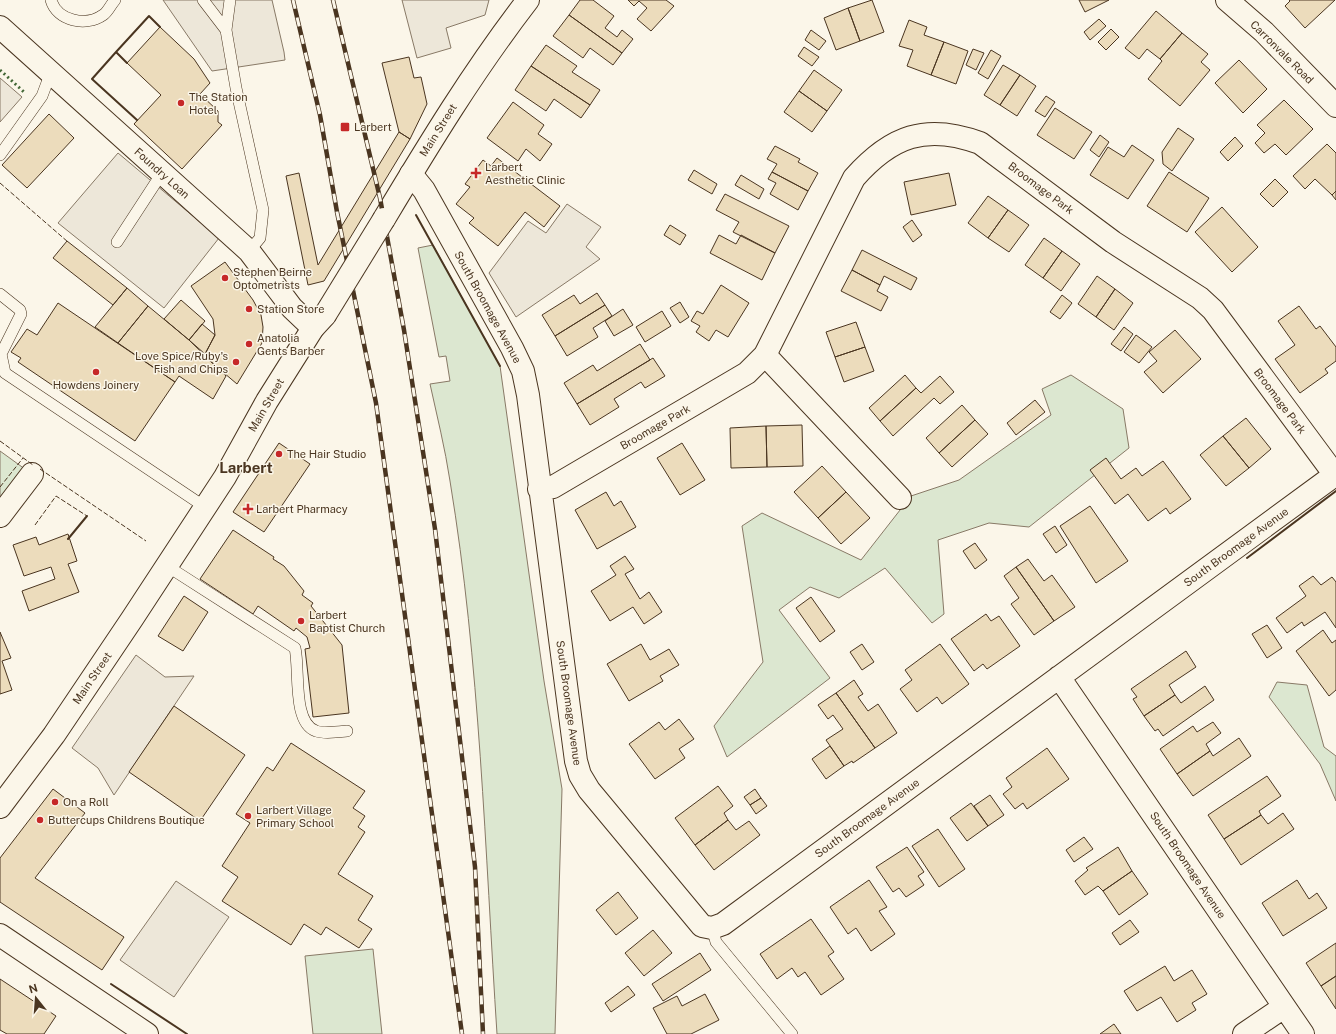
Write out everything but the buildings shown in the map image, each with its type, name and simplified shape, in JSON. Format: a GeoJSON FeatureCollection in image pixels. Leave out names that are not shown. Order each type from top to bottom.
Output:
{"type":"FeatureCollection","features":[{"type":"Feature","properties":{"kind":"street","name":"Main Street"},"geometry":{"type":"LineString","coordinates":[[0,807],[54,735],[206,507],[225,477],[267,401],[319,321],[449,111],[493,46],[528,0]]}},
{"type":"Feature","properties":{"kind":"street","name":"Carronvale Road"},"geometry":{"type":"LineString","coordinates":[[1227,0],[1264,32],[1336,106]]}},
{"type":"Feature","properties":{"kind":"street","name":"Foundry Loan"},"geometry":{"type":"LineString","coordinates":[[0,27],[249,251],[292,308],[319,321]]}},
{"type":"Feature","properties":{"kind":"street","name":"Broomage Park"},"geometry":{"type":"LineString","coordinates":[[539,489],[553,487],[747,373],[765,354],[854,178],[867,163],[885,149],[906,139],[934,133],[958,135],[980,143],[1113,242],[1200,298],[1213,310],[1336,474]]}},
{"type":"Feature","properties":{"kind":"street","name":"South Broomage Avenue"},"geometry":{"type":"LineString","coordinates":[[407,180],[424,190],[512,348],[523,371],[528,395],[539,489],[576,761],[580,776],[589,790],[702,926],[712,928],[723,924],[1336,474]]}},
{"type":"Feature","properties":{"kind":"street"},"geometry":{"type":"LineString","coordinates":[[765,354],[900,498]]}},
{"type":"Feature","properties":{"kind":"street"},"geometry":{"type":"LineString","coordinates":[[0,516],[32,474]]}},
{"type":"Feature","properties":{"kind":"street","name":"South Broomage Avenue"},"geometry":{"type":"LineString","coordinates":[[1060,677],[1303,1034]]}},
{"type":"Feature","properties":{"kind":"street"},"geometry":{"type":"LineString","coordinates":[[0,935],[147,1034]]}},
{"type":"Feature","properties":{"kind":"street"},"geometry":{"type":"LineString","coordinates":[[1244,1034],[1284,1007]]}},
{"type":"Feature","properties":{"kind":"lane"},"geometry":{"type":"LineString","coordinates":[[51,0],[53,6],[67,18],[86,22],[104,15],[115,0]]}},
{"type":"Feature","properties":{"kind":"lane"},"geometry":{"type":"LineString","coordinates":[[204,0],[226,30]]}},
{"type":"Feature","properties":{"kind":"lane"},"geometry":{"type":"LineString","coordinates":[[230,0],[226,30],[236,88],[263,210],[260,238],[249,251]]}},
{"type":"Feature","properties":{"kind":"lane"},"geometry":{"type":"LineString","coordinates":[[0,155],[42,96],[51,72]]}},
{"type":"Feature","properties":{"kind":"lane"},"geometry":{"type":"LineString","coordinates":[[117,242],[162,173]]}},
{"type":"Feature","properties":{"kind":"lane"},"geometry":{"type":"LineString","coordinates":[[0,294],[20,310],[21,314],[1,354],[5,373],[206,507]]}},
{"type":"Feature","properties":{"kind":"lane"},"geometry":{"type":"LineString","coordinates":[[167,566],[295,648],[298,659],[300,708],[306,725],[316,732],[347,732]]}},
{"type":"Feature","properties":{"kind":"lane"},"geometry":{"type":"LineString","coordinates":[[712,928],[716,942],[792,1034]]}},
{"type":"Feature","properties":{"kind":"green space"},"geometry":{"type":"Polygon","coordinates":[[[433,245],[500,366],[544,681],[562,789],[555,1034],[497,1034],[485,826],[475,687],[468,618],[460,549],[448,469],[430,384],[450,381],[446,356],[439,357],[418,248],[433,245]]]}},
{"type":"Feature","properties":{"kind":"green space"},"geometry":{"type":"Polygon","coordinates":[[[1071,375],[1123,409],[1129,448],[1029,527],[989,523],[938,540],[944,614],[932,623],[885,568],[839,598],[810,587],[779,610],[830,678],[727,757],[714,726],[763,662],[742,526],[762,513],[861,560],[911,496],[959,480],[1051,415],[1042,389],[1071,375]]]}},
{"type":"Feature","properties":{"kind":"green space"},"geometry":{"type":"Polygon","coordinates":[[[0,451],[29,472],[0,511],[0,451]]]}},
{"type":"Feature","properties":{"kind":"green space"},"geometry":{"type":"Polygon","coordinates":[[[1277,682],[1307,685],[1324,747],[1336,756],[1336,801],[1320,764],[1269,697],[1277,682]]]}},
{"type":"Feature","properties":{"kind":"green space"},"geometry":{"type":"Polygon","coordinates":[[[373,949],[382,1034],[313,1034],[305,956],[373,949]]]}},
{"type":"Feature","properties":{"kind":"shaded area"},"geometry":{"type":"Polygon","coordinates":[[[163,0],[272,0],[285,60],[212,71],[163,0]]]}},
{"type":"Feature","properties":{"kind":"shaded area"},"geometry":{"type":"Polygon","coordinates":[[[402,0],[489,0],[485,15],[446,28],[451,48],[417,58],[402,0]]]}},
{"type":"Feature","properties":{"kind":"shaded area"},"geometry":{"type":"Polygon","coordinates":[[[0,78],[22,97],[0,122],[0,78]]]}},
{"type":"Feature","properties":{"kind":"shaded area"},"geometry":{"type":"Polygon","coordinates":[[[118,153],[219,238],[164,308],[58,223],[118,153]]]}},
{"type":"Feature","properties":{"kind":"shaded area"},"geometry":{"type":"Polygon","coordinates":[[[567,204],[601,227],[586,247],[600,259],[516,317],[489,273],[528,221],[546,233],[567,204]]]}},
{"type":"Feature","properties":{"kind":"shaded area"},"geometry":{"type":"Polygon","coordinates":[[[136,655],[165,677],[194,676],[114,795],[98,768],[72,748],[136,655]]]}},
{"type":"Feature","properties":{"kind":"shaded area"},"geometry":{"type":"Polygon","coordinates":[[[176,881],[229,917],[174,997],[120,960],[176,881]]]}},
{"type":"Feature","properties":{"kind":"railway"},"geometry":{"type":"LineString","coordinates":[[293,0],[320,115],[337,212],[376,403],[462,1034]]}},
{"type":"Feature","properties":{"kind":"railway"},"geometry":{"type":"LineString","coordinates":[[333,0],[380,198],[404,330],[435,529],[475,867],[483,1034]]}},
{"type":"Feature","properties":{"kind":"hedge"},"geometry":{"type":"LineString","coordinates":[[0,70],[24,92]]}},
{"type":"Feature","properties":{"kind":"fence"},"geometry":{"type":"LineString","coordinates":[[0,183],[68,242]]}},
{"type":"Feature","properties":{"kind":"fence"},"geometry":{"type":"LineString","coordinates":[[0,441],[33,465]]}},
{"type":"Feature","properties":{"kind":"fence"},"geometry":{"type":"LineString","coordinates":[[0,487],[23,458]]}},
{"type":"Feature","properties":{"kind":"fence"},"geometry":{"type":"LineString","coordinates":[[40,469],[146,541]]}},
{"type":"Feature","properties":{"kind":"fence"},"geometry":{"type":"LineString","coordinates":[[35,525],[56,496],[87,516]]}},
{"type":"Feature","properties":{"kind":"wall"},"geometry":{"type":"LineString","coordinates":[[127,63],[116,52],[149,16],[160,27]]}},
{"type":"Feature","properties":{"kind":"wall"},"geometry":{"type":"LineString","coordinates":[[116,52],[92,79],[137,120]]}},
{"type":"Feature","properties":{"kind":"wall"},"geometry":{"type":"LineString","coordinates":[[416,215],[500,366]]}},
{"type":"Feature","properties":{"kind":"wall"},"geometry":{"type":"LineString","coordinates":[[1247,558],[1336,491]]}},
{"type":"Feature","properties":{"kind":"wall"},"geometry":{"type":"LineString","coordinates":[[68,539],[87,516]]}},
{"type":"Feature","properties":{"kind":"wall"},"geometry":{"type":"LineString","coordinates":[[111,984],[187,1034]]}},
{"type":"Feature","properties":{"kind":"place","name":"The Station Hotel"},"geometry":{"type":"Point","coordinates":[181,103]}},
{"type":"Feature","properties":{"kind":"place","name":"Larbert"},"geometry":{"type":"Point","coordinates":[345,127]}},
{"type":"Feature","properties":{"kind":"place","name":"Larbert Aesthetic Clinic"},"geometry":{"type":"Point","coordinates":[476,173]}},
{"type":"Feature","properties":{"kind":"place","name":"Stephen Beirne Optometrists"},"geometry":{"type":"Point","coordinates":[225,278]}},
{"type":"Feature","properties":{"kind":"place","name":"Station Store"},"geometry":{"type":"Point","coordinates":[249,309]}},
{"type":"Feature","properties":{"kind":"place","name":"Anatolia Gents Barber"},"geometry":{"type":"Point","coordinates":[249,344]}},
{"type":"Feature","properties":{"kind":"place","name":"Love Spice/Ruby's Fish and Chips"},"geometry":{"type":"Point","coordinates":[236,362]}},
{"type":"Feature","properties":{"kind":"place","name":"Howdens Joinery"},"geometry":{"type":"Point","coordinates":[96,372]}},
{"type":"Feature","properties":{"kind":"place","name":"The Hair Studio"},"geometry":{"type":"Point","coordinates":[279,454]}},
{"type":"Feature","properties":{"kind":"place","name":"Larbert Pharmacy"},"geometry":{"type":"Point","coordinates":[248,509]}},
{"type":"Feature","properties":{"kind":"place","name":"Larbert Baptist Church"},"geometry":{"type":"Point","coordinates":[301,621]}},
{"type":"Feature","properties":{"kind":"place","name":"On a Roll"},"geometry":{"type":"Point","coordinates":[55,802]}},
{"type":"Feature","properties":{"kind":"place","name":"Larbert Village Primary School"},"geometry":{"type":"Point","coordinates":[248,816]}},
{"type":"Feature","properties":{"kind":"place","name":"Buttercups Childrens Boutique"},"geometry":{"type":"Point","coordinates":[40,820]}},
{"type":"Feature","properties":{"kind":"district","name":"Larbert"},"geometry":{"type":"Point","coordinates":[246,468]}}]}
